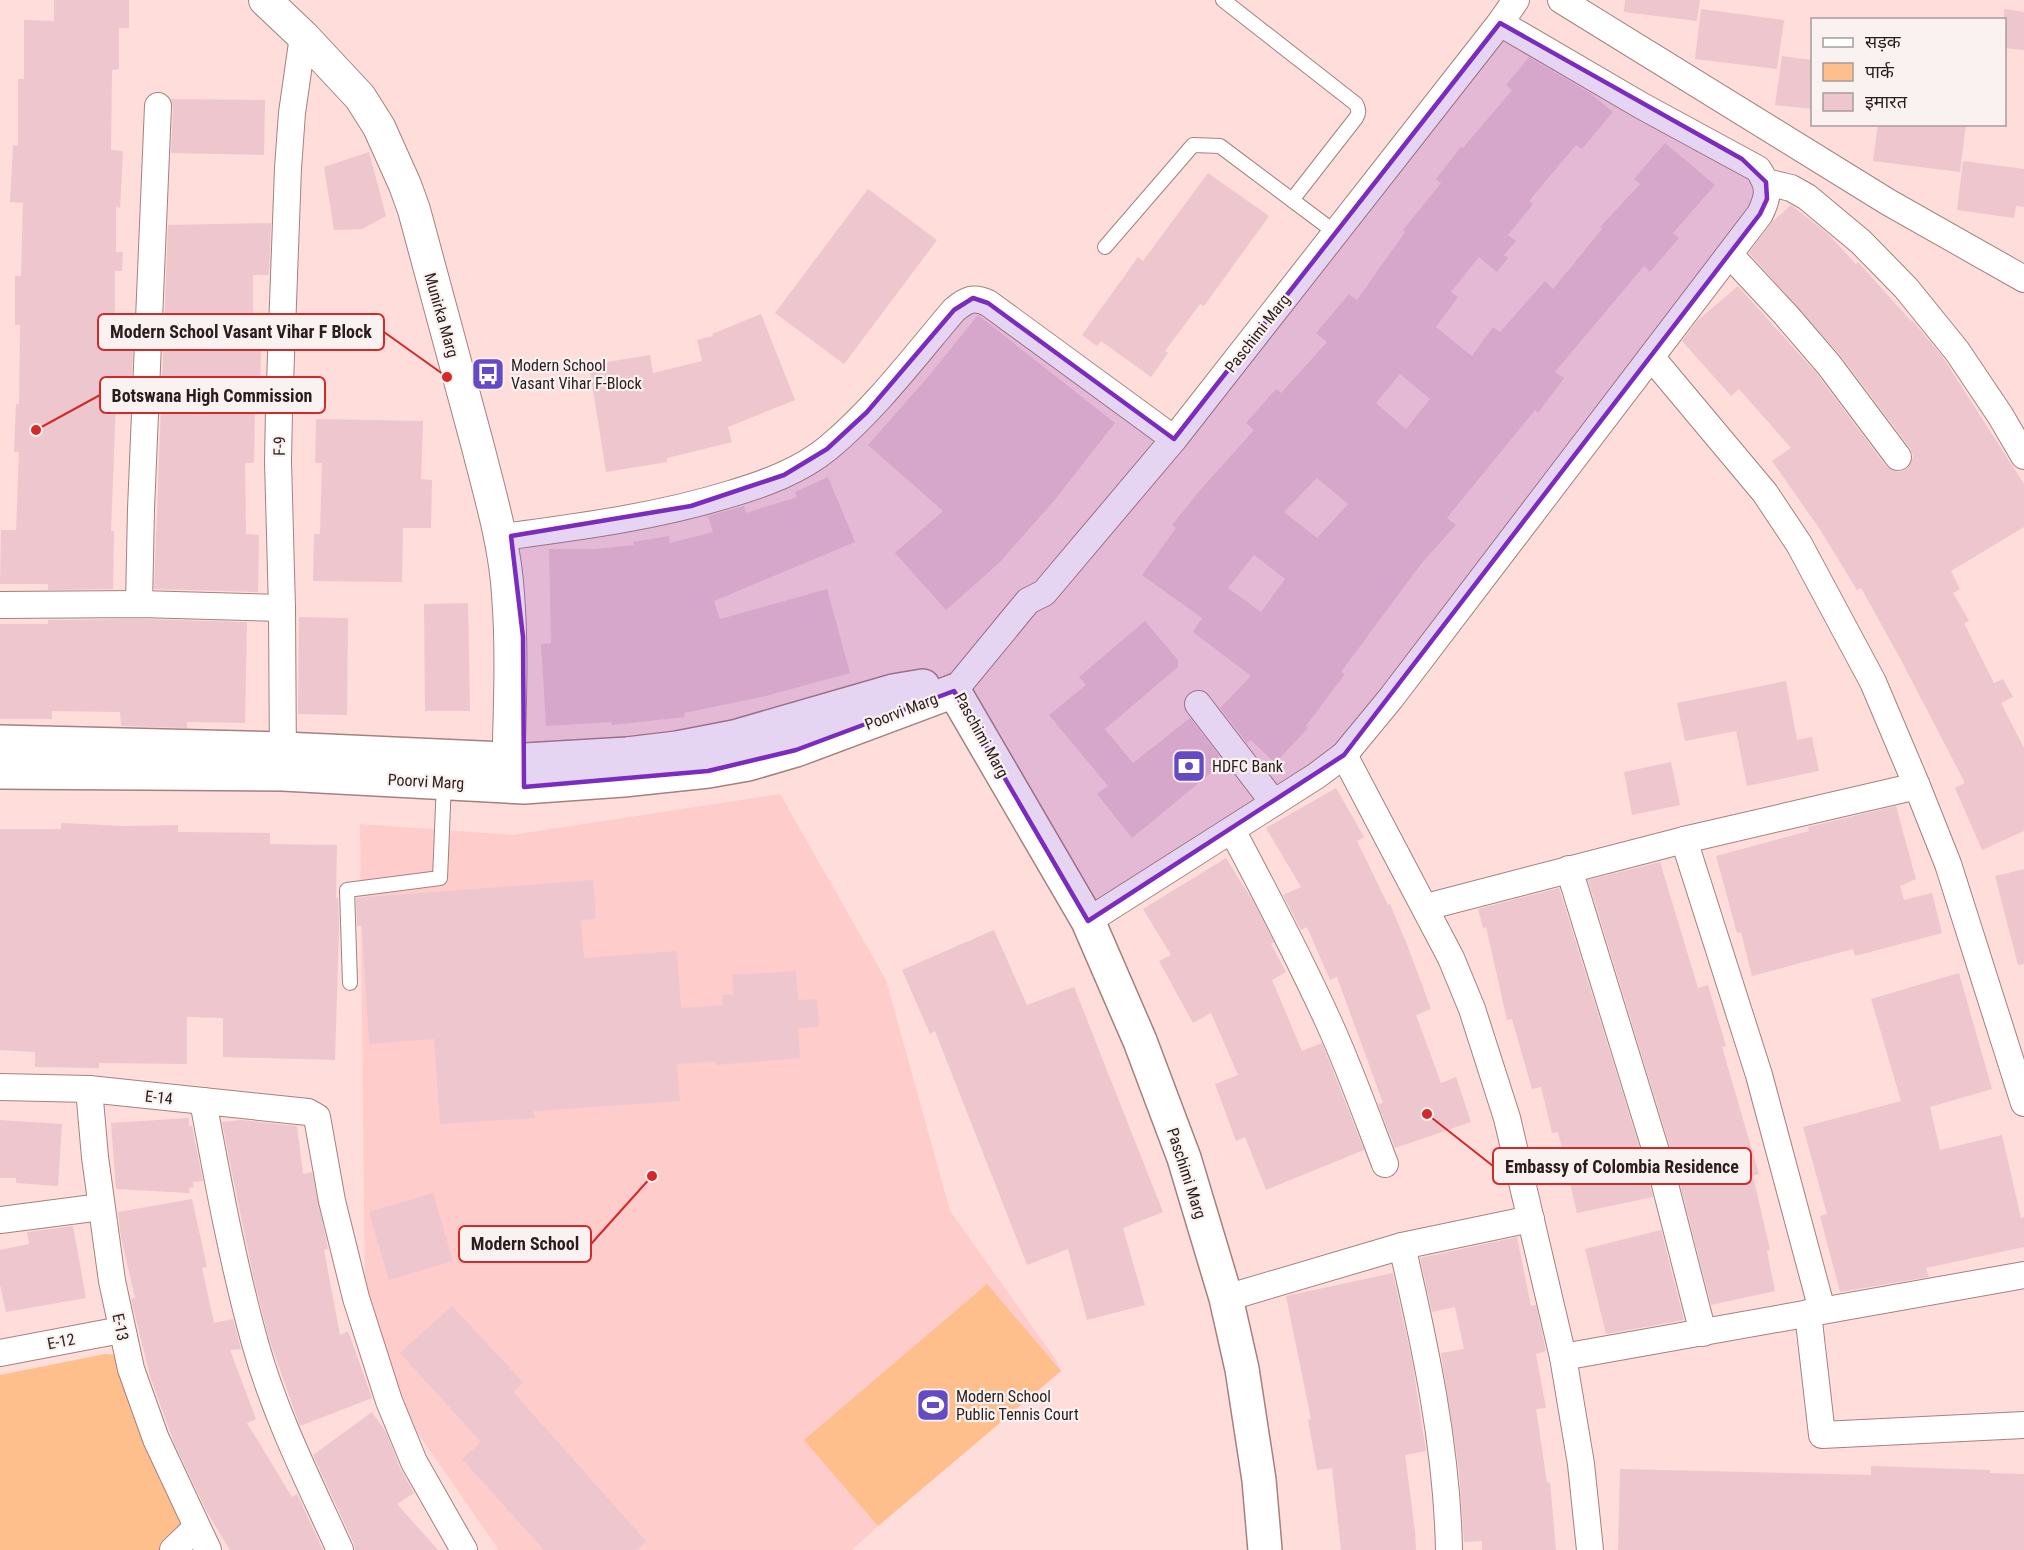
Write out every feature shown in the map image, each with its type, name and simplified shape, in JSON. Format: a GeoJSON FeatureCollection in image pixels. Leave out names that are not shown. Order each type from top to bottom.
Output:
{"type":"FeatureCollection","features":[{"type":"Feature","properties":{"kind":"main road","name":"Poorvi Marg"},"geometry":{"type":"LineString","coordinates":[[0,742],[623,780],[708,771],[748,764],[958,697]]}},
{"type":"Feature","properties":{"kind":"main road","name":"Paschimi Marg"},"geometry":{"type":"LineString","coordinates":[[958,697],[1088,921],[1140,1041],[1184,1158],[1226,1298],[1244,1380],[1259,1480],[1265,1550]]}},
{"type":"Feature","properties":{"kind":"main road","name":"Poorvi Marg"},"geometry":{"type":"LineString","coordinates":[[0,772],[284,761],[444,782],[516,773]]}},
{"type":"Feature","properties":{"kind":"street","name":"Munirka Marg"},"geometry":{"type":"LineString","coordinates":[[265,0],[303,36],[360,98],[379,127],[414,210],[484,472],[503,553],[508,593],[510,708],[516,773]]}},
{"type":"Feature","properties":{"kind":"street","name":"Munirka Marg"},"geometry":{"type":"LineString","coordinates":[[280,0],[302,20],[372,99],[392,131],[416,178],[430,219],[464,343],[512,536],[522,637],[516,773]]}},
{"type":"Feature","properties":{"kind":"street","name":"Paschimi Marg"},"geometry":{"type":"LineString","coordinates":[[958,697],[1042,613],[1044,593],[1174,440],[1516,0]]}},
{"type":"Feature","properties":{"kind":"street"},"geometry":{"type":"LineString","coordinates":[[1562,0],[1602,12],[1887,202],[2024,279]]}},
{"type":"Feature","properties":{"kind":"street"},"geometry":{"type":"LineString","coordinates":[[1088,921],[1316,776],[1344,754],[1399,689],[1652,358],[1760,214],[1767,199],[1766,182],[1758,169],[1743,159],[1642,106],[1500,23]]}},
{"type":"Feature","properties":{"kind":"street","name":"F-9"},"geometry":{"type":"LineString","coordinates":[[284,761],[278,461],[285,238],[292,113],[303,36]]}},
{"type":"Feature","properties":{"kind":"street"},"geometry":{"type":"LineString","coordinates":[[139,604],[142,474],[158,106]]}},
{"type":"Feature","properties":{"kind":"street"},"geometry":{"type":"LineString","coordinates":[[1766,182],[1791,188],[1807,196],[1861,242],[1906,288],[1957,351],[2000,415],[2024,456]]}},
{"type":"Feature","properties":{"kind":"street"},"geometry":{"type":"LineString","coordinates":[[1730,255],[1821,356],[1898,457]]}},
{"type":"Feature","properties":{"kind":"street"},"geometry":{"type":"LineString","coordinates":[[512,536],[620,521],[691,506],[784,475],[827,449],[867,412],[954,310],[964,301],[973,298],[988,303],[1174,440]]}},
{"type":"Feature","properties":{"kind":"street"},"geometry":{"type":"LineString","coordinates":[[1652,358],[1765,493],[1799,544],[1873,682],[1948,864],[2024,1103]]}},
{"type":"Feature","properties":{"kind":"street"},"geometry":{"type":"LineString","coordinates":[[0,605],[139,604],[282,608]]}},
{"type":"Feature","properties":{"kind":"street"},"geometry":{"type":"LineString","coordinates":[[1198,704],[1274,803]]}},
{"type":"Feature","properties":{"kind":"street"},"geometry":{"type":"LineString","coordinates":[[1344,754],[1451,958],[1472,1009],[1507,1118],[1563,1356],[1581,1464],[1590,1550]]}},
{"type":"Feature","properties":{"kind":"street"},"geometry":{"type":"LineString","coordinates":[[1426,907],[1684,840],[1917,786]]}},
{"type":"Feature","properties":{"kind":"street"},"geometry":{"type":"LineString","coordinates":[[1232,830],[1284,928],[1330,1024],[1384,1164]]}},
{"type":"Feature","properties":{"kind":"street"},"geometry":{"type":"LineString","coordinates":[[1684,840],[1759,1075],[1815,1312],[1822,1435],[2024,1425]]}},
{"type":"Feature","properties":{"kind":"street"},"geometry":{"type":"LineString","coordinates":[[1569,869],[1659,1161],[1703,1333]]}},
{"type":"Feature","properties":{"kind":"street","name":"E-14"},"geometry":{"type":"LineString","coordinates":[[0,1087],[89,1089],[308,1112],[317,1117],[332,1201],[351,1277],[389,1401],[414,1462],[464,1550]]}},
{"type":"Feature","properties":{"kind":"street","name":"E-13"},"geometry":{"type":"LineString","coordinates":[[89,1089],[101,1207],[112,1281],[130,1370],[143,1406],[202,1539]]}},
{"type":"Feature","properties":{"kind":"street"},"geometry":{"type":"LineString","coordinates":[[203,1101],[214,1162],[256,1344],[290,1440],[340,1550]]}},
{"type":"Feature","properties":{"kind":"street"},"geometry":{"type":"LineString","coordinates":[[0,1220],[101,1207]]}},
{"type":"Feature","properties":{"kind":"street"},"geometry":{"type":"LineString","coordinates":[[1226,1298],[1402,1246],[1532,1219]]}},
{"type":"Feature","properties":{"kind":"street"},"geometry":{"type":"LineString","coordinates":[[1402,1246],[1421,1326],[1435,1411],[1441,1452],[1449,1550]]}},
{"type":"Feature","properties":{"kind":"street"},"geometry":{"type":"LineString","coordinates":[[1563,1356],[2024,1275]]}},
{"type":"Feature","properties":{"kind":"street","name":"E-12"},"geometry":{"type":"LineString","coordinates":[[0,1353],[122,1330]]}},
{"type":"Feature","properties":{"kind":"street"},"geometry":{"type":"LineString","coordinates":[[173,1550],[202,1539]]}},
{"type":"Feature","properties":{"kind":"lane"},"geometry":{"type":"LineString","coordinates":[[1224,0],[1356,104],[1358,108],[1356,118],[1292,200]]}},
{"type":"Feature","properties":{"kind":"lane"},"geometry":{"type":"LineString","coordinates":[[1105,247],[1193,145],[1220,146],[1336,233]]}},
{"type":"Feature","properties":{"kind":"lane"},"geometry":{"type":"LineString","coordinates":[[350,983],[347,890],[440,878],[444,782]]}},
{"type":"Feature","properties":{"kind":"highlighted area"},"geometry":{"type":"Polygon","coordinates":[[[1500,23],[1742,159],[1766,182],[1767,199],[1760,214],[1344,755],[1088,921],[954,691],[796,750],[708,771],[524,787],[523,637],[511,536],[691,506],[784,475],[827,449],[867,412],[954,310],[973,298],[988,303],[1174,439],[1500,23]]]}},
{"type":"Feature","properties":{"kind":"shaded area"},"geometry":{"type":"Polygon","coordinates":[[[780,794],[886,980],[950,1211],[1056,1360],[1061,1371],[852,1550],[499,1550],[410,1422],[365,1298],[360,824],[512,835],[780,794]]]}},
{"type":"Feature","properties":{"kind":"green space","name":"Modern School Public Tennis Court"},"geometry":{"type":"Polygon","coordinates":[[[987,1284],[1061,1371],[878,1526],[804,1440],[987,1284]]]}},
{"type":"Feature","properties":{"kind":"green space"},"geometry":{"type":"Polygon","coordinates":[[[105,1354],[121,1355],[188,1531],[167,1550],[0,1550],[0,1375],[105,1354]]]}},
{"type":"Feature","properties":{"kind":"building"},"geometry":{"type":"Polygon","coordinates":[[[54,0],[129,0],[129,28],[119,28],[119,69],[112,70],[111,150],[123,151],[120,208],[116,207],[116,252],[123,252],[122,271],[115,271],[115,347],[133,347],[131,400],[116,400],[111,531],[114,531],[113,589],[48,590],[48,584],[0,584],[1,530],[16,530],[19,452],[14,452],[16,404],[19,404],[20,325],[15,325],[15,276],[21,276],[23,203],[10,202],[13,145],[18,146],[18,79],[24,79],[24,20],[54,21],[54,0]]]}},
{"type":"Feature","properties":{"kind":"building"},"geometry":{"type":"Polygon","coordinates":[[[1625,0],[1700,0],[1697,21],[1624,12],[1625,0]]]}},
{"type":"Feature","properties":{"kind":"building"},"geometry":{"type":"Polygon","coordinates":[[[1701,9],[1784,20],[1777,69],[1695,59],[1701,9]]]}},
{"type":"Feature","properties":{"kind":"building"},"geometry":{"type":"Polygon","coordinates":[[[2004,9],[2024,12],[2024,50],[2006,48],[2006,18],[2004,18],[2004,9]]]}},
{"type":"Feature","properties":{"kind":"building"},"geometry":{"type":"Polygon","coordinates":[[[1782,56],[1811,60],[1811,109],[1775,105],[1782,56]]]}},
{"type":"Feature","properties":{"kind":"building"},"geometry":{"type":"Polygon","coordinates":[[[1529,57],[1590,93],[1613,112],[1582,149],[1576,145],[1529,201],[1533,204],[1508,235],[1516,241],[1504,255],[1508,258],[1497,272],[1479,257],[1451,292],[1458,297],[1436,327],[1472,356],[1493,327],[1500,332],[1545,281],[1553,289],[1602,229],[1600,227],[1640,184],[1634,179],[1665,143],[1715,185],[1673,233],[1679,238],[1650,272],[1644,266],[1555,372],[1564,378],[1538,413],[1535,410],[1447,518],[1456,525],[1421,564],[1341,672],[1345,674],[1306,726],[1308,728],[1275,763],[1251,740],[1247,743],[1220,708],[1251,676],[1193,632],[1202,618],[1142,575],[1176,528],[1172,525],[1254,430],[1246,423],[1276,389],[1281,393],[1327,342],[1316,333],[1349,294],[1357,300],[1405,232],[1403,230],[1441,183],[1436,179],[1512,90],[1506,85],[1529,57]],[[1400,374],[1376,403],[1406,429],[1430,399],[1400,374]],[[1317,478],[1284,512],[1317,538],[1348,504],[1317,478]],[[1254,555],[1228,588],[1261,612],[1285,579],[1254,555]]]}},
{"type":"Feature","properties":{"kind":"building"},"geometry":{"type":"Polygon","coordinates":[[[171,99],[265,100],[264,155],[171,153],[173,107],[171,99]]]}},
{"type":"Feature","properties":{"kind":"building"},"geometry":{"type":"Polygon","coordinates":[[[1878,126],[1966,126],[1960,172],[1873,161],[1878,126]]]}},
{"type":"Feature","properties":{"kind":"building"},"geometry":{"type":"Polygon","coordinates":[[[369,152],[386,216],[362,229],[334,230],[324,167],[369,152]]]}},
{"type":"Feature","properties":{"kind":"building"},"geometry":{"type":"Polygon","coordinates":[[[1963,161],[2024,169],[2024,207],[2016,206],[2014,218],[1957,210],[1963,161]]]}},
{"type":"Feature","properties":{"kind":"building"},"geometry":{"type":"Polygon","coordinates":[[[1208,173],[1269,216],[1204,306],[1200,304],[1165,351],[1168,353],[1151,377],[1101,341],[1097,346],[1082,335],[1138,257],[1143,261],[1208,173]]]}},
{"type":"Feature","properties":{"kind":"building"},"geometry":{"type":"Polygon","coordinates":[[[868,189],[937,240],[844,364],[775,313],[868,189]]]}},
{"type":"Feature","properties":{"kind":"building"},"geometry":{"type":"Polygon","coordinates":[[[1791,205],[1827,233],[1856,264],[1858,262],[1912,320],[1942,356],[2024,484],[2024,527],[1951,571],[1960,589],[1953,593],[1969,621],[1964,623],[1994,683],[2003,679],[2013,697],[2001,703],[2024,748],[2024,831],[1982,850],[1955,788],[1965,783],[1900,658],[1861,588],[1857,590],[1821,531],[1772,461],[1791,448],[1739,389],[1731,396],[1682,341],[1697,321],[1738,286],[1817,374],[1886,466],[1899,472],[1907,469],[1913,456],[1910,448],[1840,355],[1749,253],[1772,222],[1791,205]]]}},
{"type":"Feature","properties":{"kind":"building"},"geometry":{"type":"Polygon","coordinates":[[[271,223],[269,275],[253,275],[253,347],[261,347],[260,407],[255,407],[254,463],[245,463],[246,534],[259,535],[258,592],[154,589],[168,225],[271,223]]]}},
{"type":"Feature","properties":{"kind":"building"},"geometry":{"type":"Polygon","coordinates":[[[761,314],[795,400],[728,427],[732,442],[667,458],[667,462],[606,472],[589,365],[650,355],[653,373],[702,361],[697,340],[713,336],[712,334],[761,314]]]}},
{"type":"Feature","properties":{"kind":"building"},"geometry":{"type":"Polygon","coordinates":[[[978,315],[1115,423],[1053,502],[999,563],[946,610],[895,553],[943,511],[868,445],[978,315]]]}},
{"type":"Feature","properties":{"kind":"building"},"geometry":{"type":"Polygon","coordinates":[[[316,419],[423,421],[421,479],[432,480],[431,528],[403,528],[402,582],[313,581],[314,534],[320,534],[322,463],[315,463],[316,419]]]}},
{"type":"Feature","properties":{"kind":"building"},"geometry":{"type":"Polygon","coordinates":[[[828,477],[855,542],[714,601],[720,619],[827,589],[850,673],[766,696],[684,713],[685,717],[612,725],[611,722],[546,726],[541,644],[551,643],[549,549],[595,549],[634,545],[633,542],[669,536],[670,543],[713,532],[708,516],[744,506],[746,513],[797,497],[795,492],[828,477]]]}},
{"type":"Feature","properties":{"kind":"building"},"geometry":{"type":"Polygon","coordinates":[[[468,603],[470,711],[425,711],[424,604],[468,603]]]}},
{"type":"Feature","properties":{"kind":"building"},"geometry":{"type":"Polygon","coordinates":[[[299,617],[348,618],[347,715],[298,714],[299,617]]]}},
{"type":"Feature","properties":{"kind":"building"},"geometry":{"type":"Polygon","coordinates":[[[139,619],[247,622],[245,723],[187,722],[187,728],[121,726],[120,712],[52,711],[52,719],[0,719],[0,624],[48,624],[48,620],[139,619]]]}},
{"type":"Feature","properties":{"kind":"building"},"geometry":{"type":"Polygon","coordinates":[[[1145,621],[1178,660],[1178,667],[1105,729],[1133,763],[1190,718],[1224,762],[1132,838],[1097,794],[1108,786],[1049,715],[1086,685],[1079,677],[1145,621]]]}},
{"type":"Feature","properties":{"kind":"building"},"geometry":{"type":"Polygon","coordinates":[[[1786,681],[1797,740],[1812,737],[1819,771],[1747,786],[1736,731],[1685,741],[1677,703],[1786,681]]]}},
{"type":"Feature","properties":{"kind":"building"},"geometry":{"type":"Polygon","coordinates":[[[1671,762],[1680,805],[1632,815],[1624,772],[1671,762]]]}},
{"type":"Feature","properties":{"kind":"building"},"geometry":{"type":"Polygon","coordinates":[[[1336,788],[1364,837],[1357,841],[1388,905],[1390,904],[1431,1009],[1416,1015],[1441,1083],[1456,1077],[1471,1122],[1395,1148],[1378,1104],[1383,1103],[1337,977],[1330,980],[1307,927],[1301,930],[1283,895],[1301,887],[1266,828],[1336,788]]]}},
{"type":"Feature","properties":{"kind":"building"},"geometry":{"type":"Polygon","coordinates":[[[1896,806],[1916,879],[1900,886],[1904,900],[1932,893],[1942,933],[1855,956],[1853,949],[1752,976],[1741,932],[1737,933],[1716,856],[1809,831],[1808,827],[1896,806]]]}},
{"type":"Feature","properties":{"kind":"building"},"geometry":{"type":"Polygon","coordinates":[[[61,823],[125,826],[178,825],[178,832],[270,833],[270,844],[337,845],[336,898],[338,898],[339,927],[335,1060],[223,1057],[223,1018],[187,1017],[187,1064],[99,1063],[99,1068],[35,1067],[35,1052],[0,1050],[0,829],[61,829],[61,823]]]}},
{"type":"Feature","properties":{"kind":"building"},"geometry":{"type":"Polygon","coordinates":[[[1226,858],[1254,903],[1274,942],[1271,944],[1286,972],[1272,980],[1302,1051],[1322,1043],[1364,1150],[1266,1190],[1245,1137],[1236,1141],[1215,1084],[1238,1075],[1211,1013],[1193,1023],[1159,961],[1171,955],[1143,909],[1226,858]]]}},
{"type":"Feature","properties":{"kind":"building"},"geometry":{"type":"Polygon","coordinates":[[[1660,862],[1698,988],[1708,985],[1726,1046],[1722,1047],[1759,1174],[1753,1176],[1770,1250],[1767,1251],[1775,1291],[1711,1305],[1673,1157],[1588,880],[1660,862]]]}},
{"type":"Feature","properties":{"kind":"building"},"geometry":{"type":"Polygon","coordinates":[[[2024,869],[2024,964],[2018,965],[1995,876],[2024,869]]]}},
{"type":"Feature","properties":{"kind":"building"},"geometry":{"type":"Polygon","coordinates":[[[593,880],[596,919],[581,920],[584,958],[677,951],[681,1008],[723,1005],[722,995],[734,994],[732,975],[796,971],[798,1000],[817,999],[819,1027],[798,1028],[800,1058],[716,1065],[716,1061],[677,1064],[680,1101],[534,1111],[535,1118],[440,1124],[434,1039],[369,1044],[362,926],[357,926],[356,898],[593,880]]]}},
{"type":"Feature","properties":{"kind":"building"},"geometry":{"type":"Polygon","coordinates":[[[1559,888],[1653,1197],[1577,1213],[1558,1132],[1552,1133],[1541,1087],[1532,1089],[1512,1019],[1507,1020],[1486,927],[1483,928],[1478,909],[1559,888]]]}},
{"type":"Feature","properties":{"kind":"building"},"geometry":{"type":"Polygon","coordinates":[[[994,930],[1027,1005],[1074,987],[1163,1212],[1123,1228],[1145,1305],[1087,1320],[1068,1249],[1027,1265],[935,1031],[930,1034],[902,970],[994,930]]]}},
{"type":"Feature","properties":{"kind":"building"},"geometry":{"type":"Polygon","coordinates":[[[1959,973],[1992,1089],[1930,1107],[1940,1150],[2002,1135],[2021,1218],[2024,1217],[2024,1247],[1926,1268],[1929,1277],[1840,1292],[1820,1216],[1827,1214],[1803,1127],[1901,1101],[1871,999],[1959,973]]]}},
{"type":"Feature","properties":{"kind":"building"},"geometry":{"type":"Polygon","coordinates":[[[189,1118],[203,1181],[193,1182],[194,1187],[189,1188],[190,1193],[116,1189],[111,1123],[189,1118]]]}},
{"type":"Feature","properties":{"kind":"building"},"geometry":{"type":"Polygon","coordinates":[[[0,1120],[62,1124],[58,1186],[16,1183],[16,1178],[0,1178],[0,1120]]]}},
{"type":"Feature","properties":{"kind":"building"},"geometry":{"type":"Polygon","coordinates":[[[241,1120],[297,1126],[303,1174],[312,1172],[328,1249],[324,1250],[340,1335],[348,1331],[372,1398],[300,1426],[269,1339],[254,1280],[222,1122],[241,1120]]]}},
{"type":"Feature","properties":{"kind":"building"},"geometry":{"type":"Polygon","coordinates":[[[433,1193],[453,1261],[389,1280],[369,1212],[433,1193]]]}},
{"type":"Feature","properties":{"kind":"building"},"geometry":{"type":"Polygon","coordinates":[[[192,1199],[207,1267],[202,1268],[214,1323],[233,1319],[241,1349],[230,1350],[256,1419],[247,1423],[292,1497],[297,1494],[323,1550],[230,1550],[207,1512],[174,1443],[150,1376],[131,1299],[135,1298],[121,1237],[118,1212],[192,1199]]]}},
{"type":"Feature","properties":{"kind":"building"},"geometry":{"type":"Polygon","coordinates":[[[73,1226],[86,1298],[6,1312],[0,1285],[0,1250],[29,1244],[27,1232],[73,1226]]]}},
{"type":"Feature","properties":{"kind":"building"},"geometry":{"type":"Polygon","coordinates":[[[1661,1230],[1684,1320],[1606,1334],[1585,1249],[1661,1230]]]}},
{"type":"Feature","properties":{"kind":"building"},"geometry":{"type":"Polygon","coordinates":[[[1517,1237],[1531,1306],[1536,1305],[1546,1351],[1536,1354],[1546,1408],[1536,1409],[1547,1483],[1550,1482],[1556,1550],[1482,1550],[1482,1541],[1464,1542],[1459,1471],[1441,1353],[1464,1349],[1455,1307],[1432,1312],[1420,1258],[1517,1237]]]}},
{"type":"Feature","properties":{"kind":"building"},"geometry":{"type":"Polygon","coordinates":[[[1393,1273],[1412,1361],[1426,1451],[1405,1455],[1416,1550],[1341,1550],[1332,1468],[1317,1470],[1308,1420],[1311,1419],[1286,1296],[1393,1273]]]}},
{"type":"Feature","properties":{"kind":"building"},"geometry":{"type":"Polygon","coordinates":[[[452,1306],[523,1382],[513,1392],[646,1541],[636,1550],[544,1550],[462,1459],[481,1442],[400,1353],[452,1306]]]}},
{"type":"Feature","properties":{"kind":"building"},"geometry":{"type":"Polygon","coordinates":[[[372,1412],[387,1434],[400,1468],[414,1493],[397,1504],[438,1550],[355,1550],[313,1455],[372,1412]]]}},
{"type":"Feature","properties":{"kind":"building"},"geometry":{"type":"Polygon","coordinates":[[[1871,1466],[1990,1470],[1990,1473],[2024,1474],[2024,1550],[1618,1550],[1620,1469],[1871,1475],[1871,1466]]]}},
{"type":"Feature","properties":{"kind":"place","name":"Modern School Vasant Vihar F-Block"},"geometry":{"type":"Point","coordinates":[488,374]}},
{"type":"Feature","properties":{"kind":"place","name":"Modern School Vasant Vihar F Block"},"geometry":{"type":"Point","coordinates":[447,377]}},
{"type":"Feature","properties":{"kind":"place","name":"Botswana High Commission"},"geometry":{"type":"Point","coordinates":[36,430]}},
{"type":"Feature","properties":{"kind":"place","name":"HDFC Bank"},"geometry":{"type":"Point","coordinates":[1189,766]}},
{"type":"Feature","properties":{"kind":"place","name":"Embassy of Colombia Residence"},"geometry":{"type":"Point","coordinates":[1427,1114]}},
{"type":"Feature","properties":{"kind":"place","name":"Modern School"},"geometry":{"type":"Point","coordinates":[652,1176]}},
{"type":"Feature","properties":{"kind":"place","name":"Modern School Public Tennis Court"},"geometry":{"type":"Point","coordinates":[933,1405]}}]}
